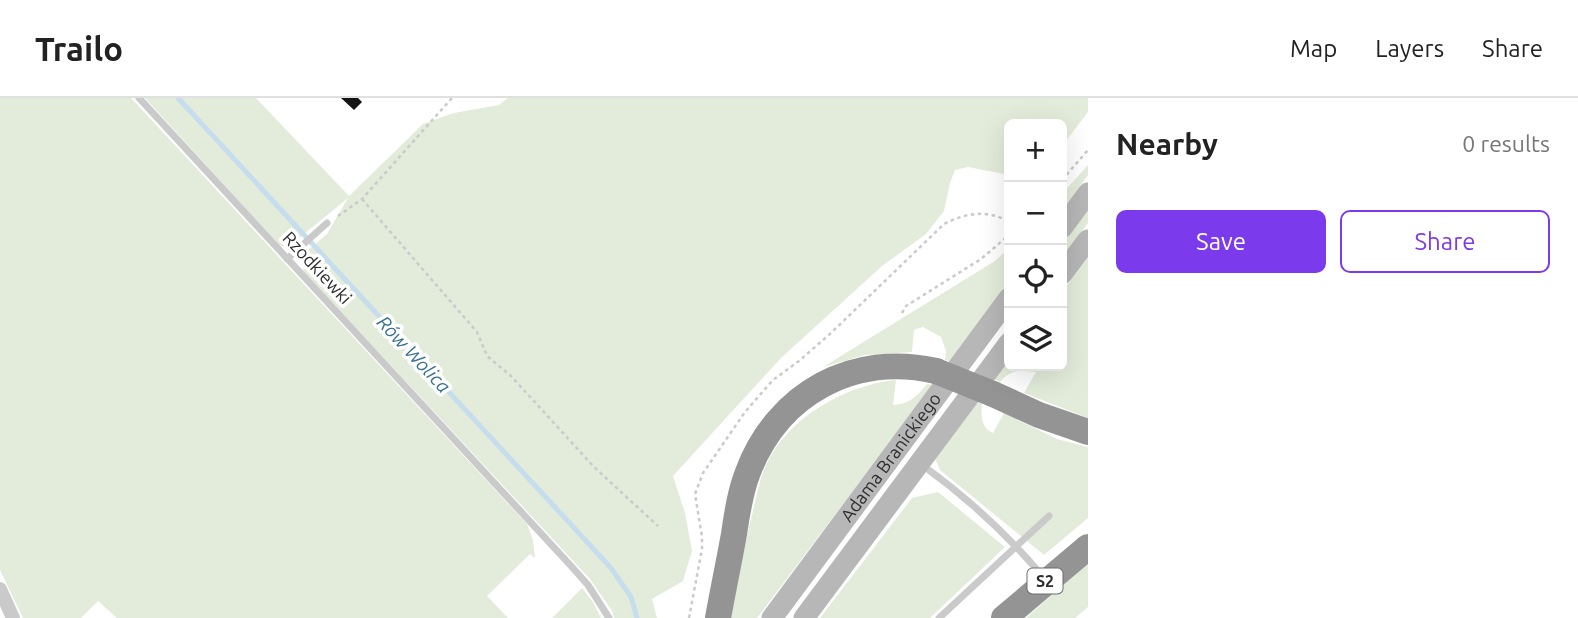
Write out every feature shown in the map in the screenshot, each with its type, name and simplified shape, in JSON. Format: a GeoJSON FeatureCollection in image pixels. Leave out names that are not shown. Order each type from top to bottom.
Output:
{"type":"FeatureCollection","features":[{"type":"Feature","properties":{"kind":"highway"},"geometry":{"type":"LineString","coordinates":[[718,618],[739,505],[747,474],[760,445],[777,421],[799,400],[825,383],[849,373],[912,366],[936,372],[1088,432]]}},
{"type":"Feature","properties":{"kind":"highway","name":"S2"},"geometry":{"type":"LineString","coordinates":[[1004,618],[1088,547]]}},
{"type":"Feature","properties":{"kind":"main road"},"geometry":{"type":"LineString","coordinates":[[1067,221],[1088,193]]}},
{"type":"Feature","properties":{"kind":"main road"},"geometry":{"type":"LineString","coordinates":[[1067,267],[1088,240]]}},
{"type":"Feature","properties":{"kind":"main road","name":"Adama Branickiego"},"geometry":{"type":"LineString","coordinates":[[772,618],[1004,305]]}},
{"type":"Feature","properties":{"kind":"main road","name":"Adama Branickiego"},"geometry":{"type":"LineString","coordinates":[[804,618],[1004,350]]}},
{"type":"Feature","properties":{"kind":"street"},"geometry":{"type":"LineString","coordinates":[[0,589],[13,618]]}},
{"type":"Feature","properties":{"kind":"lane","name":"Rzodkiewki"},"geometry":{"type":"LineString","coordinates":[[139,98],[572,567],[588,585],[609,618]]}},
{"type":"Feature","properties":{"kind":"lane"},"geometry":{"type":"LineString","coordinates":[[287,258],[327,223]]}},
{"type":"Feature","properties":{"kind":"lane"},"geometry":{"type":"LineString","coordinates":[[919,463],[968,500],[1018,547],[1046,580]]}},
{"type":"Feature","properties":{"kind":"lane"},"geometry":{"type":"LineString","coordinates":[[939,618],[1049,516]]}},
{"type":"Feature","properties":{"kind":"path"},"geometry":{"type":"LineString","coordinates":[[327,223],[362,199],[452,98]]}},
{"type":"Feature","properties":{"kind":"path"},"geometry":{"type":"LineString","coordinates":[[1067,174],[1088,150]]}},
{"type":"Feature","properties":{"kind":"path"},"geometry":{"type":"LineString","coordinates":[[362,199],[477,332],[486,356],[511,376],[594,467],[658,526]]}},
{"type":"Feature","properties":{"kind":"path"},"geometry":{"type":"LineString","coordinates":[[902,313],[906,306],[981,260],[1004,239]]}},
{"type":"Feature","properties":{"kind":"green space"},"geometry":{"type":"Polygon","coordinates":[[[0,98],[131,98],[527,524],[533,540],[535,558],[530,554],[487,596],[508,618],[117,618],[98,601],[81,618],[23,618],[0,570],[0,98]]]}},
{"type":"Feature","properties":{"kind":"green space"},"geometry":{"type":"Polygon","coordinates":[[[145,98],[256,98],[349,196],[423,124],[454,113],[499,105],[508,98],[1088,98],[1088,112],[1067,139],[1067,119],[1004,119],[1004,174],[968,167],[955,170],[944,211],[926,234],[882,266],[781,358],[673,476],[685,513],[692,551],[683,581],[652,599],[657,618],[614,618],[590,579],[304,272],[301,256],[327,234],[348,198],[287,248],[279,245],[145,98]]]}},
{"type":"Feature","properties":{"kind":"green space"},"geometry":{"type":"Polygon","coordinates":[[[1088,165],[1088,175],[1067,203],[1067,188],[1088,165]]]}},
{"type":"Feature","properties":{"kind":"green space"},"geometry":{"type":"Polygon","coordinates":[[[1088,210],[1088,223],[1067,251],[1067,238],[1088,210]]]}},
{"type":"Feature","properties":{"kind":"green space"},"geometry":{"type":"Polygon","coordinates":[[[1004,253],[1004,288],[949,361],[945,360],[946,351],[941,337],[923,327],[914,330],[912,352],[865,355],[823,367],[995,261],[1004,253]]]}},
{"type":"Feature","properties":{"kind":"green space"},"geometry":{"type":"Polygon","coordinates":[[[1088,258],[1088,418],[1024,393],[1036,372],[1021,371],[1067,371],[1067,285],[1088,258]]]}},
{"type":"Feature","properties":{"kind":"green space"},"geometry":{"type":"Polygon","coordinates":[[[1004,366],[1004,371],[1021,371],[1012,372],[1000,382],[994,379],[1004,366]]]}},
{"type":"Feature","properties":{"kind":"green space"},"geometry":{"type":"Polygon","coordinates":[[[896,380],[893,405],[913,399],[927,384],[933,385],[757,618],[729,618],[759,486],[766,465],[776,448],[789,432],[820,406],[858,389],[896,380]]]}},
{"type":"Feature","properties":{"kind":"green space"},"geometry":{"type":"Polygon","coordinates":[[[977,401],[982,404],[984,425],[993,433],[1004,413],[1057,439],[1088,447],[1088,518],[1044,555],[940,470],[935,459],[977,401]]]}},
{"type":"Feature","properties":{"kind":"green space"},"geometry":{"type":"Polygon","coordinates":[[[938,492],[1005,547],[930,618],[820,618],[912,498],[938,492]]]}},
{"type":"Feature","properties":{"kind":"green space"},"geometry":{"type":"Polygon","coordinates":[[[1088,563],[1088,607],[1075,618],[1026,618],[1088,563]]]}},
{"type":"Feature","properties":{"kind":"green space"},"geometry":{"type":"Polygon","coordinates":[[[582,588],[601,618],[552,618],[582,588]]]}},
{"type":"Feature","properties":{"kind":"building"},"geometry":{"type":"Polygon","coordinates":[[[341,98],[358,98],[362,102],[354,110],[341,98]]]}},
{"type":"Feature","properties":{"kind":"waterway","name":"Rów Wolica"},"geometry":{"type":"LineString","coordinates":[[178,98],[611,568],[631,597],[637,618]]}}]}
